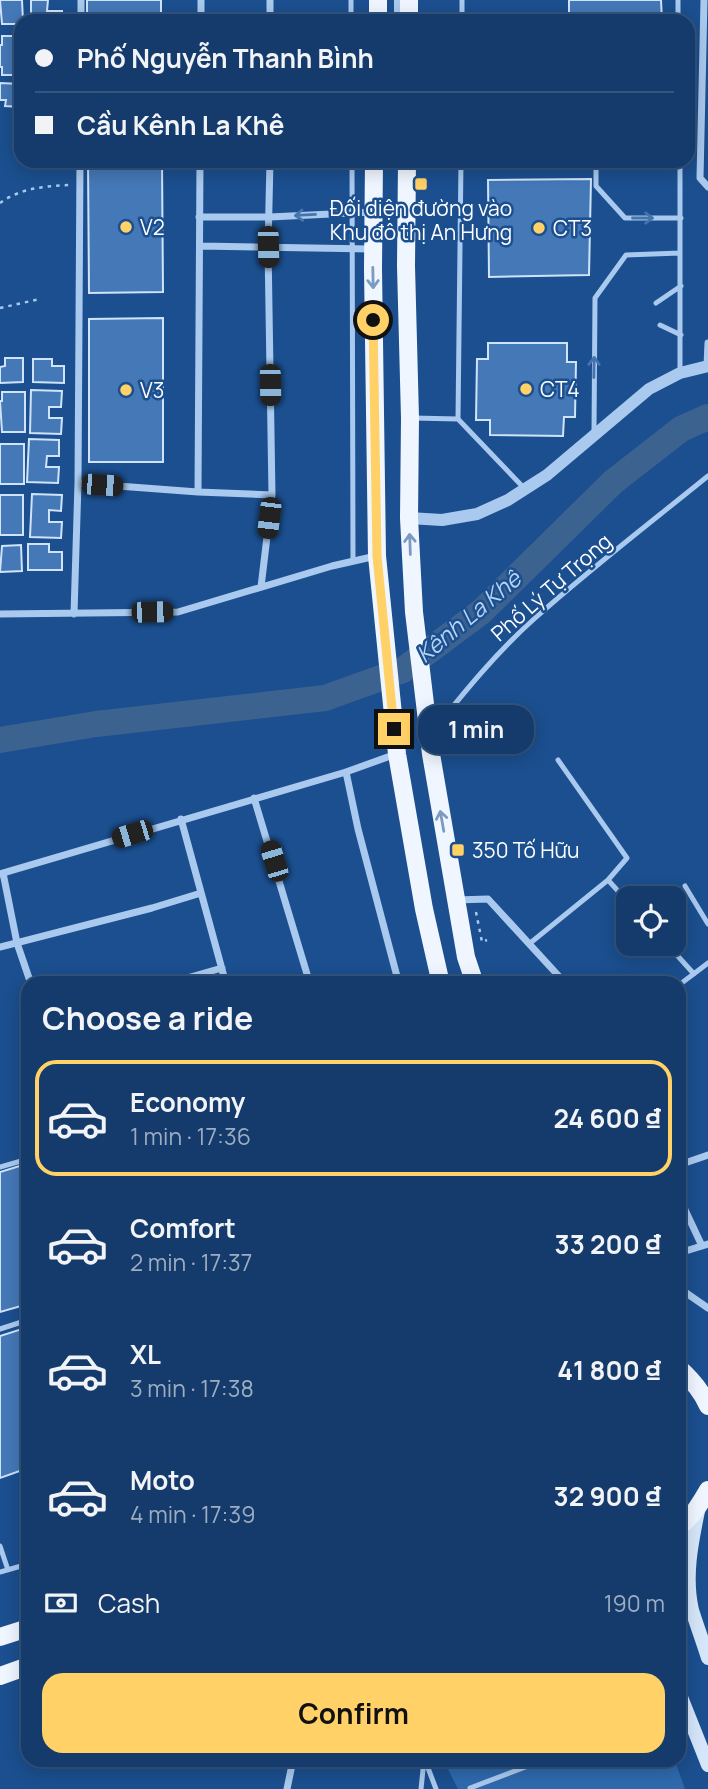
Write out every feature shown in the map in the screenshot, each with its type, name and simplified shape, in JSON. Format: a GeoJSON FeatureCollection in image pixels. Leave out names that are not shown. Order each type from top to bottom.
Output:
{"type":"FeatureCollection","features":[{"type":"Feature","properties":{"kind":"main road"},"geometry":{"type":"LineString","coordinates":[[374,168],[377,556],[397,754],[424,909],[439,976]]}},
{"type":"Feature","properties":{"kind":"main road"},"geometry":{"type":"LineString","coordinates":[[407,168],[409,518],[414,612],[429,736],[466,957],[472,976]]}},
{"type":"Feature","properties":{"kind":"main road"},"geometry":{"type":"LineString","coordinates":[[692,1374],[708,1406]]}},
{"type":"Feature","properties":{"kind":"main road"},"geometry":{"type":"LineString","coordinates":[[686,1522],[704,1497]]}},
{"type":"Feature","properties":{"kind":"main road"},"geometry":{"type":"LineString","coordinates":[[704,1497],[690,1548],[689,1577],[692,1608],[708,1658]]}},
{"type":"Feature","properties":{"kind":"main road"},"geometry":{"type":"LineString","coordinates":[[0,1637],[21,1630]]}},
{"type":"Feature","properties":{"kind":"main road"},"geometry":{"type":"LineString","coordinates":[[0,1676],[21,1668]]}},
{"type":"Feature","properties":{"kind":"main road"},"geometry":{"type":"LineString","coordinates":[[686,1710],[708,1765]]}},
{"type":"Feature","properties":{"kind":"street"},"geometry":{"type":"LineString","coordinates":[[704,0],[700,178],[708,187]]}},
{"type":"Feature","properties":{"kind":"street"},"geometry":{"type":"LineString","coordinates":[[74,614],[78,483],[80,168]]}},
{"type":"Feature","properties":{"kind":"street"},"geometry":{"type":"LineString","coordinates":[[198,492],[200,168]]}},
{"type":"Feature","properties":{"kind":"street"},"geometry":{"type":"LineString","coordinates":[[261,587],[272,495],[268,247],[270,168]]}},
{"type":"Feature","properties":{"kind":"street"},"geometry":{"type":"LineString","coordinates":[[199,217],[373,212]]}},
{"type":"Feature","properties":{"kind":"street"},"geometry":{"type":"LineString","coordinates":[[200,246],[373,249]]}},
{"type":"Feature","properties":{"kind":"street"},"geometry":{"type":"LineString","coordinates":[[409,518],[442,520],[477,514],[508,500],[547,475],[649,389],[680,373],[708,367],[708,343]]}},
{"type":"Feature","properties":{"kind":"street"},"geometry":{"type":"LineString","coordinates":[[78,483],[272,495]]}},
{"type":"Feature","properties":{"kind":"street"},"geometry":{"type":"LineString","coordinates":[[0,614],[178,612],[332,565],[377,556]]}},
{"type":"Feature","properties":{"kind":"street"},"geometry":{"type":"LineString","coordinates":[[28,976],[17,943],[2,873],[346,772],[397,754]]}},
{"type":"Feature","properties":{"kind":"street"},"geometry":{"type":"LineString","coordinates":[[346,772],[358,829],[397,976]]}},
{"type":"Feature","properties":{"kind":"street"},"geometry":{"type":"LineString","coordinates":[[254,798],[308,976]]}},
{"type":"Feature","properties":{"kind":"street"},"geometry":{"type":"LineString","coordinates":[[180,820],[224,976]]}},
{"type":"Feature","properties":{"kind":"street"},"geometry":{"type":"LineString","coordinates":[[0,947],[201,893]]}},
{"type":"Feature","properties":{"kind":"street"},"geometry":{"type":"LineString","coordinates":[[456,900],[488,899],[559,976]]}},
{"type":"Feature","properties":{"kind":"street"},"geometry":{"type":"LineString","coordinates":[[194,976],[222,968]]}},
{"type":"Feature","properties":{"kind":"street"},"geometry":{"type":"LineString","coordinates":[[686,1163],[708,1155]]}},
{"type":"Feature","properties":{"kind":"street"},"geometry":{"type":"LineString","coordinates":[[686,1209],[705,1245],[686,1251]]}},
{"type":"Feature","properties":{"kind":"street"},"geometry":{"type":"LineString","coordinates":[[686,1293],[708,1308]]}},
{"type":"Feature","properties":{"kind":"street"},"geometry":{"type":"LineString","coordinates":[[287,1789],[292,1767]]}},
{"type":"Feature","properties":{"kind":"lane"},"geometry":{"type":"LineString","coordinates":[[352,168],[353,561]]}},
{"type":"Feature","properties":{"kind":"lane"},"geometry":{"type":"LineString","coordinates":[[461,168],[458,419],[524,488]]}},
{"type":"Feature","properties":{"kind":"lane"},"geometry":{"type":"LineString","coordinates":[[596,168],[596,186],[625,218],[681,218]]}},
{"type":"Feature","properties":{"kind":"lane"},"geometry":{"type":"LineString","coordinates":[[680,168],[680,373]]}},
{"type":"Feature","properties":{"kind":"lane"},"geometry":{"type":"LineString","coordinates":[[594,435],[595,298],[626,255],[680,253]]}},
{"type":"Feature","properties":{"kind":"lane"},"geometry":{"type":"LineString","coordinates":[[656,303],[681,285]]}},
{"type":"Feature","properties":{"kind":"lane"},"geometry":{"type":"LineString","coordinates":[[660,325],[681,335]]}},
{"type":"Feature","properties":{"kind":"lane"},"geometry":{"type":"LineString","coordinates":[[410,418],[458,419]]}},
{"type":"Feature","properties":{"kind":"lane","name":"Phố Lý Tự Trọng"},"geometry":{"type":"LineString","coordinates":[[429,736],[470,684],[533,620],[708,476]]}},
{"type":"Feature","properties":{"kind":"lane"},"geometry":{"type":"LineString","coordinates":[[529,944],[608,880],[627,858],[558,760]]}},
{"type":"Feature","properties":{"kind":"lane"},"geometry":{"type":"LineString","coordinates":[[608,880],[616,889]]}},
{"type":"Feature","properties":{"kind":"lane"},"geometry":{"type":"LineString","coordinates":[[686,888],[708,924]]}},
{"type":"Feature","properties":{"kind":"lane"},"geometry":{"type":"LineString","coordinates":[[678,956],[694,974]]}},
{"type":"Feature","properties":{"kind":"lane"},"geometry":{"type":"LineString","coordinates":[[686,980],[708,963]]}},
{"type":"Feature","properties":{"kind":"lane"},"geometry":{"type":"LineString","coordinates":[[0,1167],[21,1161]]}},
{"type":"Feature","properties":{"kind":"lane"},"geometry":{"type":"LineString","coordinates":[[0,1329],[21,1322]]}},
{"type":"Feature","properties":{"kind":"lane"},"geometry":{"type":"LineString","coordinates":[[0,1546],[8,1570]]}},
{"type":"Feature","properties":{"kind":"lane"},"geometry":{"type":"LineString","coordinates":[[0,1572],[21,1566]]}},
{"type":"Feature","properties":{"kind":"lane"},"geometry":{"type":"LineString","coordinates":[[421,1789],[424,1767]]}},
{"type":"Feature","properties":{"kind":"lane"},"geometry":{"type":"LineString","coordinates":[[428,1767],[436,1789]]}},
{"type":"Feature","properties":{"kind":"lane"},"geometry":{"type":"LineString","coordinates":[[470,1788],[526,1767]]}},
{"type":"Feature","properties":{"kind":"path"},"geometry":{"type":"LineString","coordinates":[[0,202],[11,195],[45,186],[80,185]]}},
{"type":"Feature","properties":{"kind":"path"},"geometry":{"type":"LineString","coordinates":[[0,307],[40,299]]}},
{"type":"Feature","properties":{"kind":"path"},"geometry":{"type":"LineString","coordinates":[[476,912],[482,942],[487,940]]}},
{"type":"Feature","properties":{"kind":"shaded area"},"geometry":{"type":"Polygon","coordinates":[[[447,1767],[677,1767],[685,1789],[458,1789],[447,1767]]]}},
{"type":"Feature","properties":{"kind":"building"},"geometry":{"type":"Polygon","coordinates":[[[0,0],[22,0],[23,14],[14,14],[14,24],[2,24],[0,0]]]}},
{"type":"Feature","properties":{"kind":"building"},"geometry":{"type":"Polygon","coordinates":[[[31,0],[48,0],[47,11],[62,11],[62,14],[31,14],[31,0]]]}},
{"type":"Feature","properties":{"kind":"building"},"geometry":{"type":"Polygon","coordinates":[[[87,0],[161,0],[161,14],[87,14],[87,0]]]}},
{"type":"Feature","properties":{"kind":"building"},"geometry":{"type":"Polygon","coordinates":[[[569,0],[661,0],[662,14],[569,14],[569,0]]]}},
{"type":"Feature","properties":{"kind":"building"},"geometry":{"type":"Polygon","coordinates":[[[2,36],[14,36],[14,75],[2,75],[2,36]]]}},
{"type":"Feature","properties":{"kind":"building"},"geometry":{"type":"Polygon","coordinates":[[[0,83],[14,84],[14,107],[5,106],[6,100],[0,100],[0,83]]]}},
{"type":"Feature","properties":{"kind":"building","name":"V2"},"geometry":{"type":"Polygon","coordinates":[[[88,168],[162,168],[163,292],[89,293],[88,168]]]}},
{"type":"Feature","properties":{"kind":"building","name":"CT3"},"geometry":{"type":"Polygon","coordinates":[[[591,179],[589,275],[489,277],[488,180],[591,179]]]}},
{"type":"Feature","properties":{"kind":"building","name":"V3"},"geometry":{"type":"Polygon","coordinates":[[[163,318],[163,462],[89,462],[89,319],[163,318]]]}},
{"type":"Feature","properties":{"kind":"building","name":"CT4"},"geometry":{"type":"Polygon","coordinates":[[[488,343],[567,343],[567,362],[576,362],[575,417],[564,417],[563,436],[490,435],[490,420],[476,420],[477,359],[488,359],[488,343]]]}},
{"type":"Feature","properties":{"kind":"building"},"geometry":{"type":"Polygon","coordinates":[[[5,358],[23,358],[23,382],[0,383],[0,367],[5,366],[5,358]]]}},
{"type":"Feature","properties":{"kind":"building"},"geometry":{"type":"Polygon","coordinates":[[[33,359],[52,359],[52,366],[64,366],[64,383],[33,382],[33,359]]]}},
{"type":"Feature","properties":{"kind":"building"},"geometry":{"type":"Polygon","coordinates":[[[31,390],[62,391],[61,407],[49,407],[49,418],[62,418],[61,434],[30,433],[31,390]]]}},
{"type":"Feature","properties":{"kind":"building"},"geometry":{"type":"Polygon","coordinates":[[[2,392],[25,392],[25,432],[2,432],[2,392]]]}},
{"type":"Feature","properties":{"kind":"building"},"geometry":{"type":"Polygon","coordinates":[[[29,439],[59,440],[59,456],[47,456],[46,467],[59,467],[58,483],[27,482],[29,439]]]}},
{"type":"Feature","properties":{"kind":"building"},"geometry":{"type":"Polygon","coordinates":[[[0,444],[24,444],[24,484],[0,484],[0,444]]]}},
{"type":"Feature","properties":{"kind":"building"},"geometry":{"type":"Polygon","coordinates":[[[32,494],[62,495],[61,511],[49,510],[49,522],[62,522],[61,538],[30,537],[32,494]]]}},
{"type":"Feature","properties":{"kind":"building"},"geometry":{"type":"Polygon","coordinates":[[[0,495],[23,495],[23,535],[0,535],[0,495]]]}},
{"type":"Feature","properties":{"kind":"building"},"geometry":{"type":"Polygon","coordinates":[[[28,544],[49,544],[49,552],[62,552],[62,570],[28,570],[28,544]]]}},
{"type":"Feature","properties":{"kind":"building"},"geometry":{"type":"Polygon","coordinates":[[[21,545],[22,571],[0,572],[2,546],[21,545]]]}},
{"type":"Feature","properties":{"kind":"building"},"geometry":{"type":"Polygon","coordinates":[[[21,1166],[21,1306],[0,1312],[0,1172],[21,1166]]]}},
{"type":"Feature","properties":{"kind":"building"},"geometry":{"type":"Polygon","coordinates":[[[21,1329],[21,1470],[0,1478],[0,1336],[21,1329]]]}},
{"type":"Feature","properties":{"kind":"waterway","name":"Kênh La Khê"},"geometry":{"type":"LineString","coordinates":[[0,740],[96,724],[325,698],[403,670],[481,612],[613,482],[681,429],[708,417]]}},
{"type":"Feature","properties":{"kind":"place","name":"Đối diện đường vào Khu đô thị An Hưng"},"geometry":{"type":"Point","coordinates":[421,184]}},
{"type":"Feature","properties":{"kind":"place","name":"V2"},"geometry":{"type":"Point","coordinates":[126,227]}},
{"type":"Feature","properties":{"kind":"place","name":"CT3"},"geometry":{"type":"Point","coordinates":[539,228]}},
{"type":"Feature","properties":{"kind":"place","name":"CT4"},"geometry":{"type":"Point","coordinates":[526,389]}},
{"type":"Feature","properties":{"kind":"place","name":"V3"},"geometry":{"type":"Point","coordinates":[126,390]}},
{"type":"Feature","properties":{"kind":"place","name":"350 Tố Hữu"},"geometry":{"type":"Point","coordinates":[458,850]}},
{"type":"Feature","properties":{"kind":"route"},"geometry":{"type":"LineString","coordinates":[[373,320],[377,556],[394,729]]}}]}
